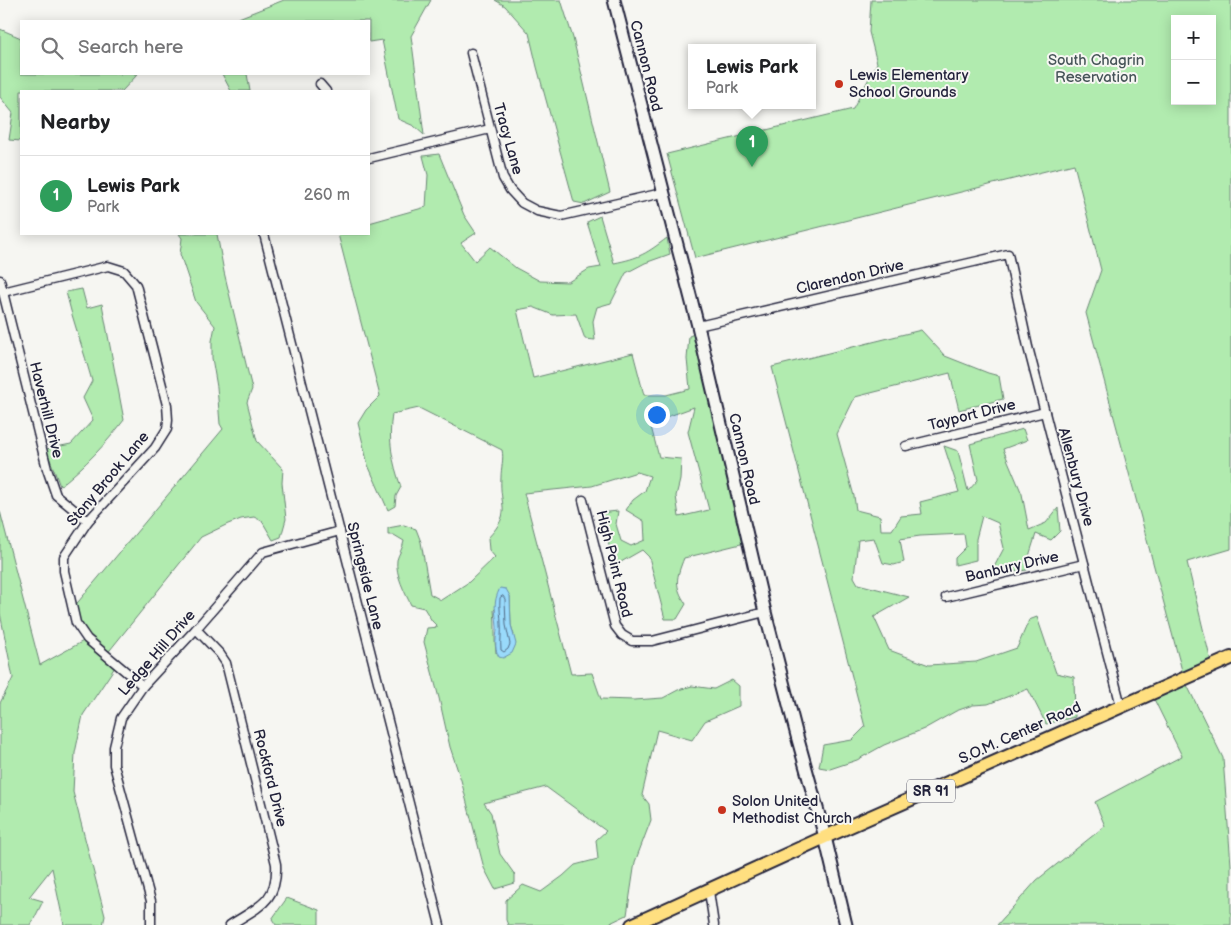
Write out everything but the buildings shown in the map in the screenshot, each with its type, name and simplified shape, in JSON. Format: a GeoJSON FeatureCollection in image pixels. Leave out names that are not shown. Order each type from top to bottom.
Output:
{"type":"FeatureCollection","features":[{"type":"Feature","properties":{"kind":"main road","name":"Cannon Road"},"geometry":{"type":"LineString","coordinates":[[614,0],[662,193],[698,326],[765,612],[797,736],[826,837],[846,925]]}},
{"type":"Feature","properties":{"kind":"main road","name":"S.O.M. Center Road"},"geometry":{"type":"LineString","coordinates":[[632,925],[1231,658]]}},
{"type":"Feature","properties":{"kind":"street","name":"Tracy Lane"},"geometry":{"type":"LineString","coordinates":[[471,53],[503,178],[522,203],[537,211],[561,216],[662,193]]}},
{"type":"Feature","properties":{"kind":"street"},"geometry":{"type":"LineString","coordinates":[[320,84],[325,90]]}},
{"type":"Feature","properties":{"kind":"street"},"geometry":{"type":"LineString","coordinates":[[370,158],[490,129]]}},
{"type":"Feature","properties":{"kind":"street","name":"Springside Lane"},"geometry":{"type":"LineString","coordinates":[[264,235],[440,925]]}},
{"type":"Feature","properties":{"kind":"street","name":"Clarendon Drive"},"geometry":{"type":"LineString","coordinates":[[698,326],[1008,254]]}},
{"type":"Feature","properties":{"kind":"street","name":"Allenbury Drive"},"geometry":{"type":"LineString","coordinates":[[1008,254],[1028,347],[1121,706]]}},
{"type":"Feature","properties":{"kind":"street","name":"Stony Brook Lane"},"geometry":{"type":"LineString","coordinates":[[3,292],[108,266],[124,270],[136,285],[167,405],[167,429],[155,448],[88,521],[64,557],[64,571],[76,623],[87,639],[142,686]]}},
{"type":"Feature","properties":{"kind":"street","name":"Haverhill Drive"},"geometry":{"type":"LineString","coordinates":[[0,280],[46,469],[56,495],[88,521]]}},
{"type":"Feature","properties":{"kind":"street","name":"Tayport Drive"},"geometry":{"type":"LineString","coordinates":[[906,446],[1045,412]]}},
{"type":"Feature","properties":{"kind":"street","name":"High Point Road"},"geometry":{"type":"LineString","coordinates":[[584,500],[615,626],[622,635],[632,641],[652,641],[765,612]]}},
{"type":"Feature","properties":{"kind":"street","name":"Ledge Hill Drive"},"geometry":{"type":"LineString","coordinates":[[151,925],[151,901],[114,765],[114,747],[121,718],[142,686],[196,629],[262,552],[340,531]]}},
{"type":"Feature","properties":{"kind":"street","name":"Banbury Drive"},"geometry":{"type":"LineString","coordinates":[[946,596],[1084,564]]}},
{"type":"Feature","properties":{"kind":"street","name":"Rockford Drive"},"geometry":{"type":"LineString","coordinates":[[196,629],[226,663],[276,864],[277,878],[270,898],[230,925]]}},
{"type":"Feature","properties":{"kind":"street"},"geometry":{"type":"LineString","coordinates":[[709,891],[714,925]]}},
{"type":"Feature","properties":{"kind":"green space"},"geometry":{"type":"Polygon","coordinates":[[[284,0],[431,0],[411,36],[424,135],[414,126],[398,119],[382,40],[370,42],[370,20],[234,20],[284,0]]]}},
{"type":"Feature","properties":{"kind":"green space"},"geometry":{"type":"Polygon","coordinates":[[[495,0],[561,0],[573,38],[610,192],[584,204],[574,202],[529,33],[505,6],[495,0]]]}},
{"type":"Feature","properties":{"kind":"green space","name":"South Chagrin Reservation"},"geometry":{"type":"Polygon","coordinates":[[[871,0],[1231,0],[1231,549],[1187,562],[1212,666],[1184,679],[1223,758],[1231,865],[1231,925],[997,925],[1037,880],[1105,826],[1095,802],[1182,756],[1151,693],[1184,678],[1086,313],[1101,270],[1074,164],[695,258],[667,154],[853,109],[877,63],[869,32],[871,0]]]}},
{"type":"Feature","properties":{"kind":"green space"},"geometry":{"type":"Polygon","coordinates":[[[0,29],[20,38],[20,75],[137,75],[123,90],[20,90],[20,141],[9,140],[13,113],[0,97],[0,29]]]}},
{"type":"Feature","properties":{"kind":"green space"},"geometry":{"type":"Polygon","coordinates":[[[223,75],[247,75],[250,90],[230,90],[223,75]]]}},
{"type":"Feature","properties":{"kind":"green space"},"geometry":{"type":"Polygon","coordinates":[[[439,154],[464,215],[476,233],[461,243],[475,261],[490,247],[516,268],[540,281],[568,282],[589,269],[601,267],[587,222],[600,216],[614,263],[643,254],[667,238],[670,254],[645,263],[626,273],[611,303],[597,307],[593,321],[595,340],[585,339],[576,314],[553,315],[533,307],[517,310],[533,378],[633,353],[644,395],[666,395],[690,389],[687,359],[689,336],[694,334],[749,542],[684,558],[679,571],[678,587],[686,604],[677,619],[665,619],[649,557],[642,550],[614,566],[604,525],[599,513],[618,511],[616,524],[621,541],[631,546],[645,540],[644,521],[626,510],[633,500],[645,491],[650,476],[637,472],[592,486],[524,493],[571,674],[592,673],[601,699],[634,700],[663,698],[678,690],[692,686],[714,689],[732,680],[739,686],[739,706],[705,721],[692,740],[657,730],[642,795],[649,804],[651,820],[635,862],[627,915],[606,925],[508,925],[506,920],[506,900],[523,885],[541,892],[575,865],[598,859],[596,840],[606,831],[546,787],[484,803],[491,813],[500,854],[515,875],[515,883],[495,889],[484,868],[461,780],[450,747],[424,642],[427,628],[438,627],[424,608],[411,605],[401,583],[397,565],[404,541],[394,535],[388,535],[388,528],[404,525],[416,529],[421,542],[430,594],[441,600],[469,582],[495,557],[489,550],[488,538],[496,529],[503,515],[501,487],[502,450],[419,408],[392,414],[390,433],[392,451],[401,487],[396,496],[395,506],[388,510],[368,465],[358,423],[366,410],[380,396],[338,235],[370,235],[370,223],[426,207],[428,175],[423,156],[439,154]],[[694,407],[650,423],[659,457],[681,459],[680,480],[676,496],[679,517],[709,510],[688,432],[694,407]],[[510,596],[494,610],[496,653],[514,635],[511,625],[510,596]]]}},
{"type":"Feature","properties":{"kind":"green space"},"geometry":{"type":"Polygon","coordinates":[[[180,235],[217,235],[224,272],[252,389],[247,402],[257,441],[283,469],[282,483],[286,519],[281,537],[273,540],[262,521],[254,517],[241,519],[201,537],[106,655],[117,664],[83,715],[75,753],[73,792],[105,916],[103,925],[64,925],[52,868],[29,897],[43,901],[31,925],[0,925],[0,703],[13,678],[0,613],[0,511],[40,665],[87,639],[73,608],[223,429],[220,424],[212,358],[212,341],[215,326],[196,302],[180,254],[182,238],[180,235]]]}},
{"type":"Feature","properties":{"kind":"green space"},"geometry":{"type":"Polygon","coordinates":[[[82,289],[87,308],[102,304],[124,420],[94,455],[60,486],[46,449],[71,444],[93,420],[83,398],[92,381],[66,292],[82,289]]]}},
{"type":"Feature","properties":{"kind":"green space"},"geometry":{"type":"Polygon","coordinates":[[[921,330],[945,356],[999,376],[1003,399],[959,410],[950,373],[855,397],[837,434],[856,510],[880,516],[881,530],[892,530],[901,516],[922,514],[920,502],[959,492],[944,446],[958,451],[968,491],[978,480],[970,444],[1023,429],[1027,440],[1003,449],[1022,494],[1029,530],[1046,523],[1058,508],[1060,531],[1051,540],[1036,534],[1027,570],[997,574],[993,569],[1004,548],[998,523],[982,516],[976,539],[976,560],[955,565],[955,558],[966,547],[964,534],[900,539],[904,562],[894,565],[883,563],[874,538],[858,540],[854,577],[858,584],[909,597],[874,617],[889,650],[929,665],[976,662],[1017,648],[1029,620],[1037,617],[1056,673],[1074,677],[1075,717],[1046,724],[1028,689],[988,704],[973,705],[956,711],[924,729],[884,745],[857,760],[830,769],[819,767],[823,745],[852,740],[865,727],[772,367],[921,330]]]}},
{"type":"Feature","properties":{"kind":"green space"},"geometry":{"type":"Polygon","coordinates":[[[287,898],[319,910],[319,925],[276,925],[272,919],[287,898]]]}},
{"type":"Feature","properties":{"kind":"water"},"geometry":{"type":"Polygon","coordinates":[[[500,588],[506,589],[510,596],[511,625],[516,644],[512,653],[503,658],[499,657],[496,646],[495,603],[500,588]]]}},
{"type":"Feature","properties":{"kind":"place","name":"Lewis Elementary School Grounds"},"geometry":{"type":"Point","coordinates":[839,84]}},
{"type":"Feature","properties":{"kind":"place","name":"Lewis Park"},"geometry":{"type":"Point","coordinates":[752,167]}},
{"type":"Feature","properties":{"kind":"place","name":"Solon United Methodist Church"},"geometry":{"type":"Point","coordinates":[722,810]}}]}
